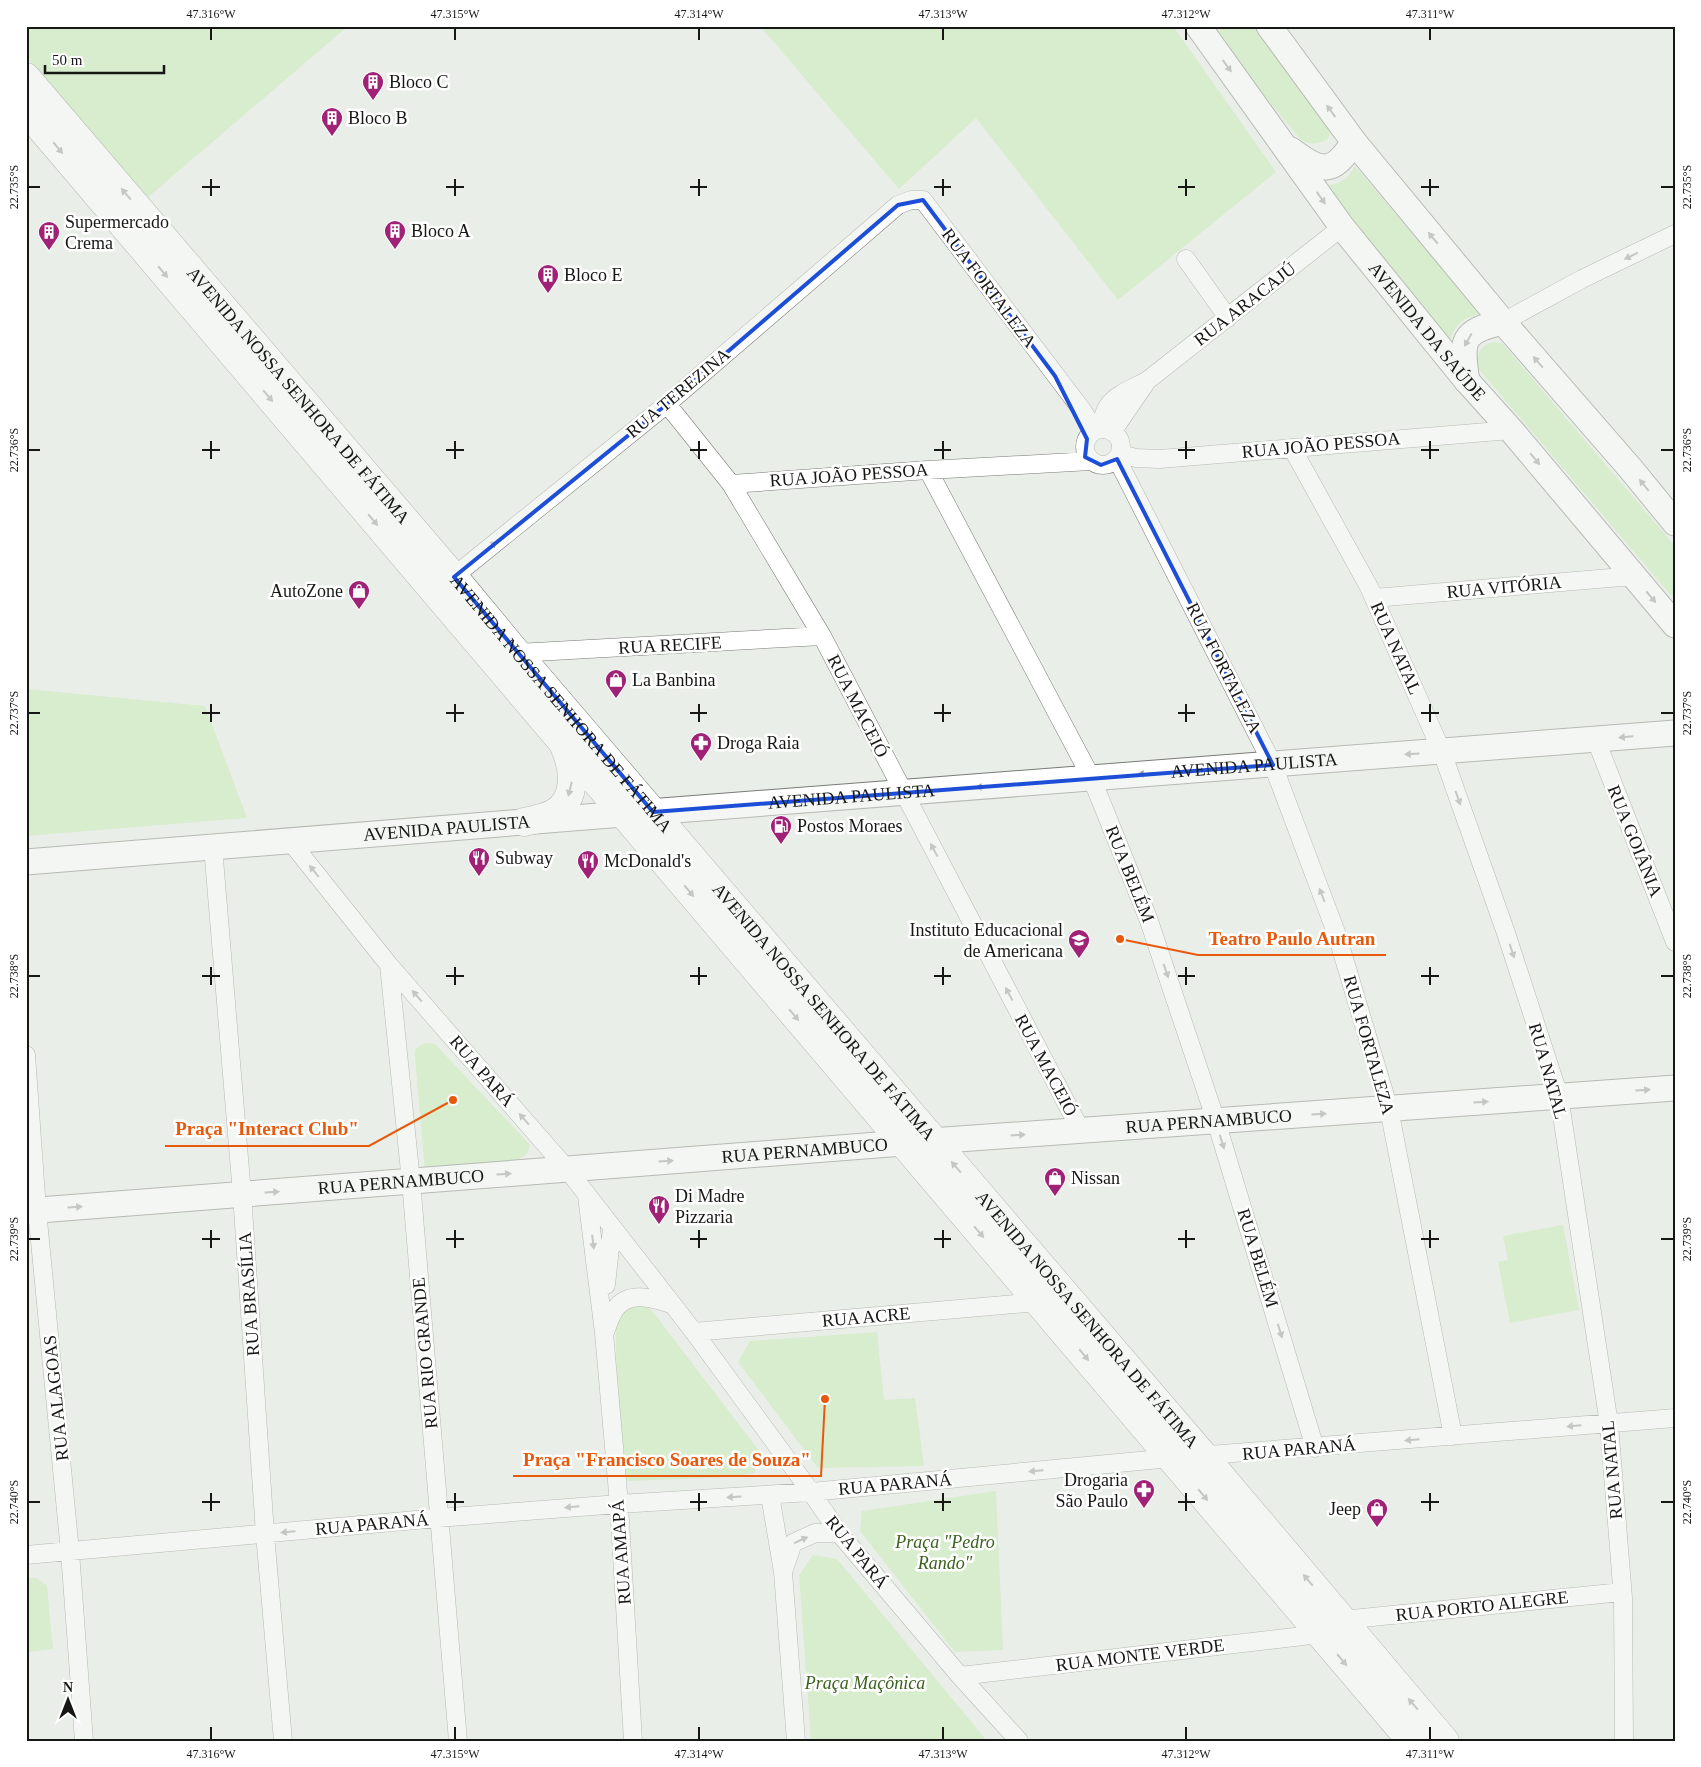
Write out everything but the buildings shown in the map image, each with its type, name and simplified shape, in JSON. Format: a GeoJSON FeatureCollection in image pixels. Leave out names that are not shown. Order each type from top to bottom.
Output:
{"type":"FeatureCollection","features":[{"type":"Feature","properties":{"kind":"main road","name":"AVENIDA DA SAÚDE"},"geometry":{"type":"LineString","coordinates":[[1198,26],[1342,227],[1467,380],[1675,625]]}},
{"type":"Feature","properties":{"kind":"main road"},"geometry":{"type":"LineString","coordinates":[[1269,26],[1354,142],[1503,322],[1630,468],[1675,523]]}},
{"type":"Feature","properties":{"kind":"main road","name":"AVENIDA NOSSA SENHORA DE FÁTIMA"},"geometry":{"type":"LineString","coordinates":[[26,77],[444,584],[562,743],[902,1143],[1172,1458],[1331,1627],[1445,1741]]}},
{"type":"Feature","properties":{"kind":"main road","name":"AVENIDA NOSSA SENHORA DE FÁTIMA"},"geometry":{"type":"LineString","coordinates":[[26,111],[444,584],[517,654],[1204,1456],[1331,1627],[1411,1741]]}},
{"type":"Feature","properties":{"kind":"main road"},"geometry":{"type":"LineString","coordinates":[[1283,144],[1306,161],[1321,167],[1335,166],[1354,142]]}},
{"type":"Feature","properties":{"kind":"main road"},"geometry":{"type":"LineString","coordinates":[[1467,380],[1463,358],[1464,345],[1471,333],[1483,326],[1503,322]]}},
{"type":"Feature","properties":{"kind":"main road","name":"AVENIDA PAULISTA"},"geometry":{"type":"LineString","coordinates":[[26,862],[1675,733]]}},
{"type":"Feature","properties":{"kind":"main road"},"geometry":{"type":"LineString","coordinates":[[524,822],[554,813],[565,803],[571,792],[570,760],[562,743]]}},
{"type":"Feature","properties":{"kind":"main road","name":"RUA PERNAMBUCO"},"geometry":{"type":"LineString","coordinates":[[32,1210],[902,1143],[1675,1088]]}},
{"type":"Feature","properties":{"kind":"street","name":"RUA TEREZINA"},"geometry":{"type":"LineString","coordinates":[[444,584],[667,404],[898,205],[911,200],[922,200]]}},
{"type":"Feature","properties":{"kind":"street","name":"RUA FORTALEZA"},"geometry":{"type":"LineString","coordinates":[[922,200],[1082,410],[1095,440],[1120,441],[1119,453],[1273,765],[1337,935],[1389,1108],[1453,1436]]}},
{"type":"Feature","properties":{"kind":"street","name":"RUA ARACAJÚ"},"geometry":{"type":"LineString","coordinates":[[1095,440],[1108,405],[1148,380],[1342,227]]}},
{"type":"Feature","properties":{"kind":"street"},"geometry":{"type":"LineString","coordinates":[[1503,322],[1582,279],[1675,234]]}},
{"type":"Feature","properties":{"kind":"street"},"geometry":{"type":"LineString","coordinates":[[1186,259],[1228,318]]}},
{"type":"Feature","properties":{"kind":"street","name":"RUA MACEIÓ"},"geometry":{"type":"LineString","coordinates":[[667,404],[731,484],[822,636],[1081,1131]]}},
{"type":"Feature","properties":{"kind":"street","name":"RUA JOÃO PESSOA"},"geometry":{"type":"LineString","coordinates":[[731,484],[1027,464],[1095,440],[1101,466],[1112,463],[1119,453],[1148,459],[1511,430]]}},
{"type":"Feature","properties":{"kind":"street","name":"RUA NATAL"},"geometry":{"type":"LineString","coordinates":[[1292,448],[1374,598],[1442,752],[1560,1096],[1609,1424],[1622,1592],[1624,1741]]}},
{"type":"Feature","properties":{"kind":"street","name":"RUA BELÉM"},"geometry":{"type":"LineString","coordinates":[[928,470],[1092,779],[1148,918],[1216,1121],[1315,1448]]}},
{"type":"Feature","properties":{"kind":"street","name":"RUA VITÓRIA"},"geometry":{"type":"LineString","coordinates":[[1374,598],[1634,576]]}},
{"type":"Feature","properties":{"kind":"street","name":"RUA RECIFE"},"geometry":{"type":"LineString","coordinates":[[517,654],[822,636]]}},
{"type":"Feature","properties":{"kind":"street","name":"RUA GOIÂNIA"},"geometry":{"type":"LineString","coordinates":[[1596,740],[1675,942]]}},
{"type":"Feature","properties":{"kind":"street","name":"RUA PARÁ"},"geometry":{"type":"LineString","coordinates":[[290,841],[389,965],[567,1169],[694,1332],[839,1533],[960,1676],[1019,1741]]}},
{"type":"Feature","properties":{"kind":"street","name":"RUA BRASÍLIA"},"geometry":{"type":"LineString","coordinates":[[213,847],[242,1194],[265,1534],[283,1741]]}},
{"type":"Feature","properties":{"kind":"street","name":"RUA RIO GRANDE"},"geometry":{"type":"LineString","coordinates":[[389,965],[411,1181],[458,1741]]}},
{"type":"Feature","properties":{"kind":"street","name":"RUA ALAGOAS"},"geometry":{"type":"LineString","coordinates":[[26,1055],[32,1210],[70,1552],[84,1741]]}},
{"type":"Feature","properties":{"kind":"street","name":"RUA AMAPÁ"},"geometry":{"type":"LineString","coordinates":[[586,1194],[604,1333],[619,1504],[633,1741]]}},
{"type":"Feature","properties":{"kind":"street","name":"RUA AMAPÁ"},"geometry":{"type":"LineString","coordinates":[[604,1333],[606,1274],[612,1228]]}},
{"type":"Feature","properties":{"kind":"street"},"geometry":{"type":"LineString","coordinates":[[604,1333],[615,1310],[626,1299],[641,1297],[671,1304]]}},
{"type":"Feature","properties":{"kind":"street","name":"RUA ACRE"},"geometry":{"type":"LineString","coordinates":[[694,1332],[1038,1302]]}},
{"type":"Feature","properties":{"kind":"street","name":"RUA PARANÁ"},"geometry":{"type":"LineString","coordinates":[[26,1555],[438,1518],[811,1492],[1172,1458],[1675,1418]]}},
{"type":"Feature","properties":{"kind":"street"},"geometry":{"type":"LineString","coordinates":[[770,1494],[782,1572],[796,1741]]}},
{"type":"Feature","properties":{"kind":"street"},"geometry":{"type":"LineString","coordinates":[[782,1572],[793,1543],[815,1533],[839,1533]]}},
{"type":"Feature","properties":{"kind":"street","name":"RUA PORTO ALEGRE"},"geometry":{"type":"LineString","coordinates":[[1331,1627],[1622,1592]]}},
{"type":"Feature","properties":{"kind":"street","name":"RUA MONTE VERDE"},"geometry":{"type":"LineString","coordinates":[[960,1676],[1331,1627]]}},
{"type":"Feature","properties":{"kind":"highlighted area"},"geometry":{"type":"Polygon","coordinates":[[[923,200],[1055,376],[1087,439],[1085,457],[1101,465],[1117,459],[1273,765],[653,812],[454,577],[667,404],[898,205],[923,200]]]}},
{"type":"Feature","properties":{"kind":"green space"},"geometry":{"type":"Polygon","coordinates":[[[26,26],[348,26],[147,198],[26,56],[26,26]]]}},
{"type":"Feature","properties":{"kind":"green space"},"geometry":{"type":"Polygon","coordinates":[[[760,26],[1173,26],[1276,172],[1118,300],[976,118],[899,189],[760,26]]]}},
{"type":"Feature","properties":{"kind":"green space"},"geometry":{"type":"Polygon","coordinates":[[[1212,26],[1256,26],[1328,128],[1330,133],[1327,140],[1311,143],[1301,140],[1240,66],[1212,26]]]}},
{"type":"Feature","properties":{"kind":"green space"},"geometry":{"type":"Polygon","coordinates":[[[1355,166],[1480,314],[1469,317],[1461,322],[1450,340],[1325,186],[1343,180],[1355,166]]]}},
{"type":"Feature","properties":{"kind":"green space"},"geometry":{"type":"Polygon","coordinates":[[[1502,343],[1675,546],[1675,600],[1477,367],[1477,357],[1480,350],[1487,344],[1502,343]]]}},
{"type":"Feature","properties":{"kind":"green space"},"geometry":{"type":"Polygon","coordinates":[[[26,689],[205,706],[247,818],[26,836],[26,689]]]}},
{"type":"Feature","properties":{"kind":"green space"},"geometry":{"type":"Polygon","coordinates":[[[425,1043],[435,1044],[530,1145],[527,1154],[518,1160],[425,1172],[415,1056],[416,1048],[425,1043]]]}},
{"type":"Feature","properties":{"kind":"green space"},"geometry":{"type":"Polygon","coordinates":[[[1563,1225],[1579,1310],[1510,1323],[1498,1262],[1508,1260],[1503,1236],[1563,1225]]]}},
{"type":"Feature","properties":{"kind":"green space"},"geometry":{"type":"Polygon","coordinates":[[[634,1302],[650,1308],[763,1456],[754,1473],[729,1477],[630,1481],[617,1475],[616,1321],[634,1302]]]}},
{"type":"Feature","properties":{"kind":"green space"},"geometry":{"type":"Polygon","coordinates":[[[877,1332],[884,1400],[915,1398],[924,1466],[818,1468],[738,1362],[750,1341],[877,1332]]]}},
{"type":"Feature","properties":{"kind":"green space","name":"Praça \"Pedro Rando\""},"geometry":{"type":"Polygon","coordinates":[[[996,1491],[1003,1650],[955,1652],[860,1531],[862,1511],[996,1491]]]}},
{"type":"Feature","properties":{"kind":"green space","name":"Praça Maçônica"},"geometry":{"type":"Polygon","coordinates":[[[813,1555],[837,1559],[987,1741],[811,1741],[799,1575],[813,1555]]]}},
{"type":"Feature","properties":{"kind":"green space"},"geometry":{"type":"Polygon","coordinates":[[[26,1578],[37,1578],[47,1586],[53,1649],[26,1652],[26,1578]]]}},
{"type":"Feature","properties":{"kind":"place","name":"Bloco C"},"geometry":{"type":"Point","coordinates":[373,101]}},
{"type":"Feature","properties":{"kind":"place","name":"Bloco B"},"geometry":{"type":"Point","coordinates":[332,137]}},
{"type":"Feature","properties":{"kind":"place","name":"Bloco A"},"geometry":{"type":"Point","coordinates":[395,250]}},
{"type":"Feature","properties":{"kind":"place","name":"Supermercado Crema"},"geometry":{"type":"Point","coordinates":[49,251]}},
{"type":"Feature","properties":{"kind":"place","name":"Bloco E"},"geometry":{"type":"Point","coordinates":[548,294]}},
{"type":"Feature","properties":{"kind":"place","name":"AutoZone"},"geometry":{"type":"Point","coordinates":[359,610]}},
{"type":"Feature","properties":{"kind":"place","name":"La Banbina"},"geometry":{"type":"Point","coordinates":[616,699]}},
{"type":"Feature","properties":{"kind":"place","name":"Droga Raia"},"geometry":{"type":"Point","coordinates":[701,762]}},
{"type":"Feature","properties":{"kind":"place","name":"Postos Moraes"},"geometry":{"type":"Point","coordinates":[781,845]}},
{"type":"Feature","properties":{"kind":"place","name":"Subway"},"geometry":{"type":"Point","coordinates":[479,877]}},
{"type":"Feature","properties":{"kind":"place","name":"McDonald's"},"geometry":{"type":"Point","coordinates":[588,880]}},
{"type":"Feature","properties":{"kind":"place","name":"Teatro Paulo Autran"},"geometry":{"type":"Point","coordinates":[1120,939]}},
{"type":"Feature","properties":{"kind":"place","name":"Instituto Educacional de Americana"},"geometry":{"type":"Point","coordinates":[1079,959]}},
{"type":"Feature","properties":{"kind":"place","name":"Praça \"Interact Club\""},"geometry":{"type":"Point","coordinates":[453,1100]}},
{"type":"Feature","properties":{"kind":"place","name":"Nissan"},"geometry":{"type":"Point","coordinates":[1055,1197]}},
{"type":"Feature","properties":{"kind":"place","name":"Di Madre Pizzaria"},"geometry":{"type":"Point","coordinates":[659,1225]}},
{"type":"Feature","properties":{"kind":"place","name":"Praça \"Francisco Soares de Souza\""},"geometry":{"type":"Point","coordinates":[825,1399]}},
{"type":"Feature","properties":{"kind":"place","name":"Drogaria São Paulo"},"geometry":{"type":"Point","coordinates":[1144,1509]}},
{"type":"Feature","properties":{"kind":"place","name":"Jeep"},"geometry":{"type":"Point","coordinates":[1377,1528]}}]}
